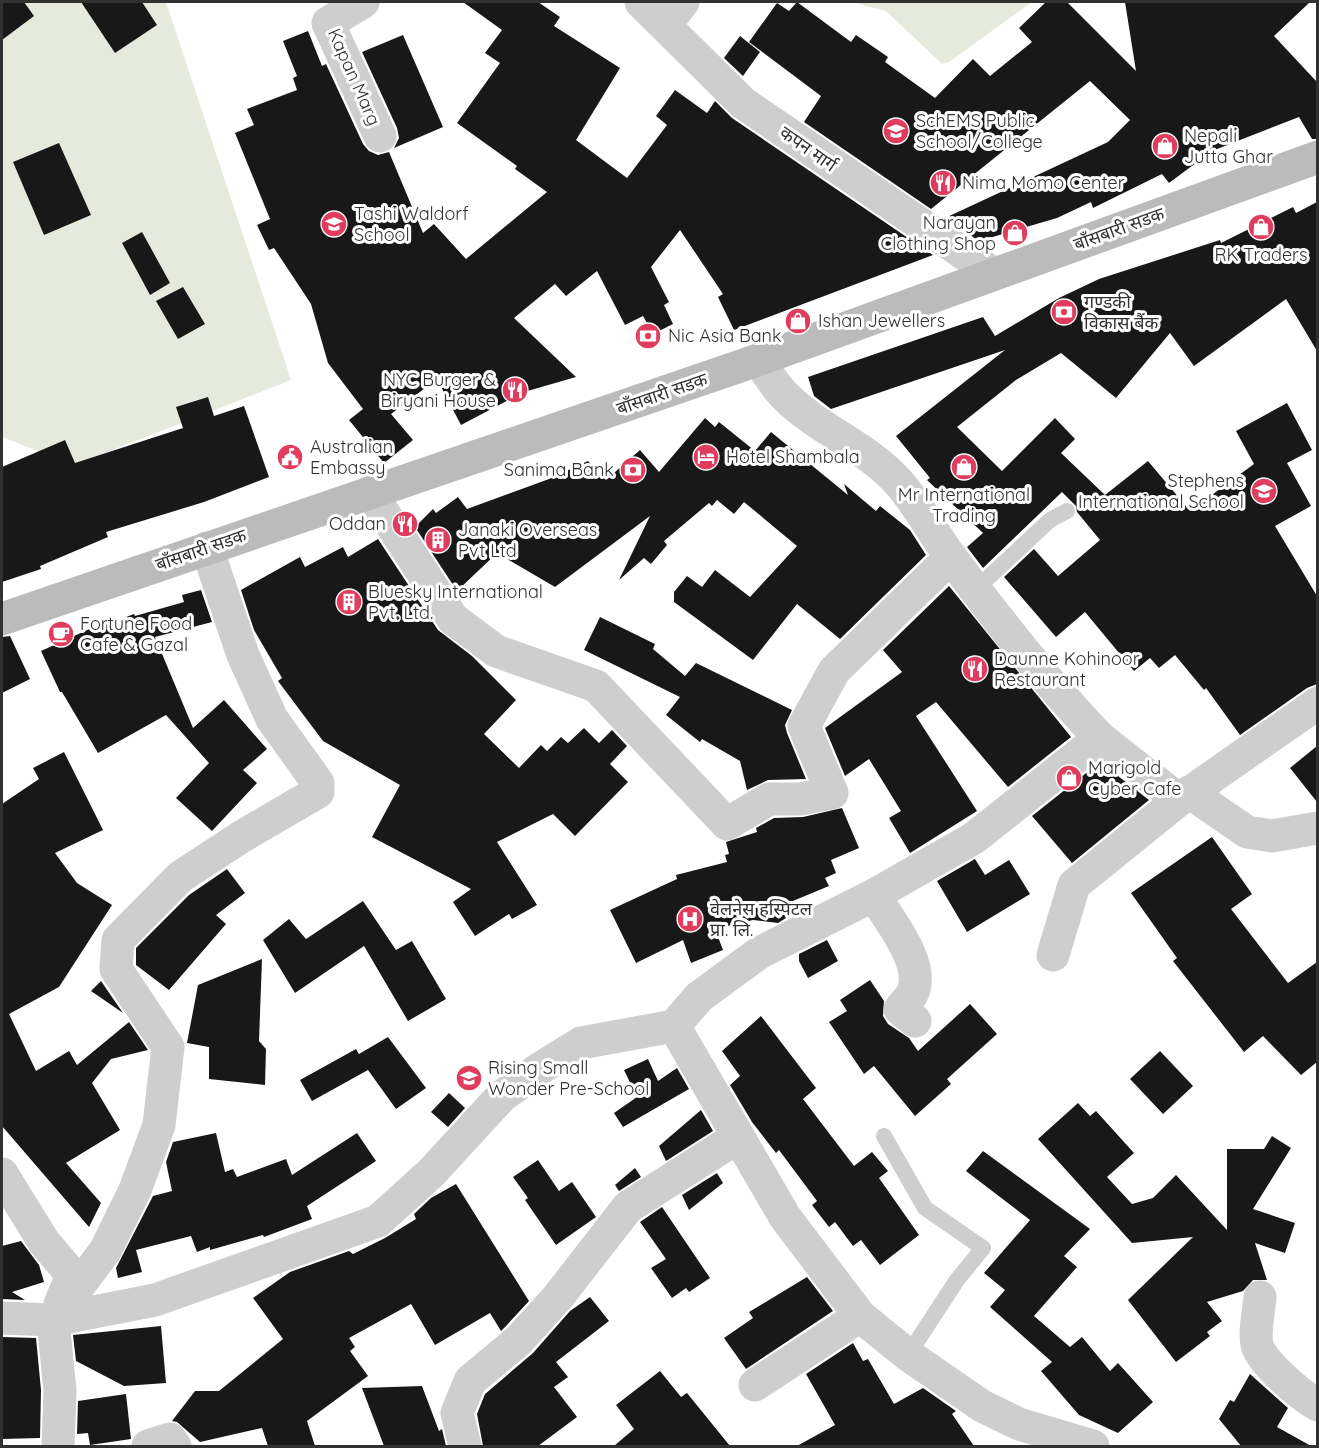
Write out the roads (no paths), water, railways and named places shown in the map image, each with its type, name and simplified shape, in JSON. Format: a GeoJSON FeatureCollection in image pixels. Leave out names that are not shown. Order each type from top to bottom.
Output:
{"type":"FeatureCollection","features":[{"type":"Feature","properties":{"kind":"main road","name":"बाँसबारी सडक"},"geometry":{"type":"LineString","coordinates":[[2,619],[758,360],[1317,157]]}},
{"type":"Feature","properties":{"kind":"street","name":"Kapan Marg"},"geometry":{"type":"LineString","coordinates":[[363,2],[328,23],[380,135]]}},
{"type":"Feature","properties":{"kind":"street","name":"कपन मार्ग"},"geometry":{"type":"LineString","coordinates":[[641,2],[675,13],[742,103],[994,274]]}},
{"type":"Feature","properties":{"kind":"street"},"geometry":{"type":"LineString","coordinates":[[758,360],[785,396],[883,466],[902,486],[976,590],[1058,694],[1100,738],[1184,796],[1247,832],[1272,836],[1317,828]]}},
{"type":"Feature","properties":{"kind":"street"},"geometry":{"type":"LineString","coordinates":[[370,492],[453,619],[496,651],[596,686],[727,824],[769,799],[800,799],[832,793],[804,726],[834,671],[951,557]]}},
{"type":"Feature","properties":{"kind":"street"},"geometry":{"type":"LineString","coordinates":[[53,1320],[105,1251],[135,1190],[159,1125],[168,1047],[116,969],[118,940],[180,877],[241,837],[318,792],[318,783],[272,719],[243,655],[207,548]]}},
{"type":"Feature","properties":{"kind":"street"},"geometry":{"type":"LineString","coordinates":[[1053,955],[1074,885],[1184,796],[1317,704]]}},
{"type":"Feature","properties":{"kind":"street"},"geometry":{"type":"LineString","coordinates":[[2,1318],[53,1320],[155,1300],[378,1221],[431,1173],[501,1097],[539,1069],[581,1043],[674,1026],[699,997],[759,953],[873,895],[974,838],[1100,738]]}},
{"type":"Feature","properties":{"kind":"street"},"geometry":{"type":"LineString","coordinates":[[873,895],[913,959],[915,972],[913,993],[900,1009],[915,1020]]}},
{"type":"Feature","properties":{"kind":"street"},"geometry":{"type":"LineString","coordinates":[[674,1026],[785,1217],[860,1316],[908,1355],[982,1406],[1019,1424],[1094,1446]]}},
{"type":"Feature","properties":{"kind":"street"},"geometry":{"type":"LineString","coordinates":[[465,1446],[457,1413],[470,1381],[519,1340],[558,1297],[628,1207],[738,1137]]}},
{"type":"Feature","properties":{"kind":"street"},"geometry":{"type":"LineString","coordinates":[[2,1174],[44,1242],[72,1275],[53,1320],[60,1391],[58,1446]]}},
{"type":"Feature","properties":{"kind":"street"},"geometry":{"type":"LineString","coordinates":[[1260,1297],[1257,1343],[1266,1361],[1317,1405]]}},
{"type":"Feature","properties":{"kind":"street"},"geometry":{"type":"LineString","coordinates":[[755,1385],[860,1316]]}},
{"type":"Feature","properties":{"kind":"street"},"geometry":{"type":"LineString","coordinates":[[148,1446],[170,1439],[175,1446]]}},
{"type":"Feature","properties":{"kind":"lane"},"geometry":{"type":"LineString","coordinates":[[976,590],[1050,520],[1067,511]]}},
{"type":"Feature","properties":{"kind":"lane"},"geometry":{"type":"LineString","coordinates":[[884,1136],[925,1208],[983,1248],[957,1280],[908,1355]]}},
{"type":"Feature","properties":{"kind":"place","name":"SchEMS Public School/College"},"geometry":{"type":"Point","coordinates":[896,131]}},
{"type":"Feature","properties":{"kind":"place","name":"Nepali Jutta Ghar"},"geometry":{"type":"Point","coordinates":[1165,146]}},
{"type":"Feature","properties":{"kind":"place","name":"Nima Momo Center"},"geometry":{"type":"Point","coordinates":[943,183]}},
{"type":"Feature","properties":{"kind":"place","name":"Tashi Waldorf School"},"geometry":{"type":"Point","coordinates":[334,224]}},
{"type":"Feature","properties":{"kind":"place","name":"RK Traders"},"geometry":{"type":"Point","coordinates":[1261,227]}},
{"type":"Feature","properties":{"kind":"place","name":"Narayan Clothing Shop"},"geometry":{"type":"Point","coordinates":[1015,233]}},
{"type":"Feature","properties":{"kind":"place","name":"गण्डकी विकास बैंक"},"geometry":{"type":"Point","coordinates":[1064,312]}},
{"type":"Feature","properties":{"kind":"place","name":"Ishan Jewellers"},"geometry":{"type":"Point","coordinates":[798,321]}},
{"type":"Feature","properties":{"kind":"place","name":"Nic Asia Bank"},"geometry":{"type":"Point","coordinates":[648,336]}},
{"type":"Feature","properties":{"kind":"place","name":"NYC Burger & Biryani House"},"geometry":{"type":"Point","coordinates":[515,390]}},
{"type":"Feature","properties":{"kind":"place","name":"Australian Embassy"},"geometry":{"type":"Point","coordinates":[290,457]}},
{"type":"Feature","properties":{"kind":"place","name":"Hotel Shambala"},"geometry":{"type":"Point","coordinates":[706,457]}},
{"type":"Feature","properties":{"kind":"place","name":"Mr International Trading"},"geometry":{"type":"Point","coordinates":[964,467]}},
{"type":"Feature","properties":{"kind":"place","name":"Sanima Bank"},"geometry":{"type":"Point","coordinates":[633,470]}},
{"type":"Feature","properties":{"kind":"place","name":"Stephens International School"},"geometry":{"type":"Point","coordinates":[1264,491]}},
{"type":"Feature","properties":{"kind":"place","name":"Oddan"},"geometry":{"type":"Point","coordinates":[405,524]}},
{"type":"Feature","properties":{"kind":"place","name":"Janaki Overseas Pvt Ltd"},"geometry":{"type":"Point","coordinates":[438,540]}},
{"type":"Feature","properties":{"kind":"place","name":"Bluesky International Pvt. Ltd."},"geometry":{"type":"Point","coordinates":[349,602]}},
{"type":"Feature","properties":{"kind":"place","name":"Fortune Food Cafe & Gazal"},"geometry":{"type":"Point","coordinates":[61,634]}},
{"type":"Feature","properties":{"kind":"place","name":"Daunne Kohinoor Restaurant"},"geometry":{"type":"Point","coordinates":[975,669]}},
{"type":"Feature","properties":{"kind":"place","name":"Marigold Cyber Cafe"},"geometry":{"type":"Point","coordinates":[1069,778]}},
{"type":"Feature","properties":{"kind":"place","name":"वेलनेस हस्पिटल प्रा. लि."},"geometry":{"type":"Point","coordinates":[690,919]}},
{"type":"Feature","properties":{"kind":"place","name":"Rising Small Wonder Pre-School"},"geometry":{"type":"Point","coordinates":[469,1078]}}]}
